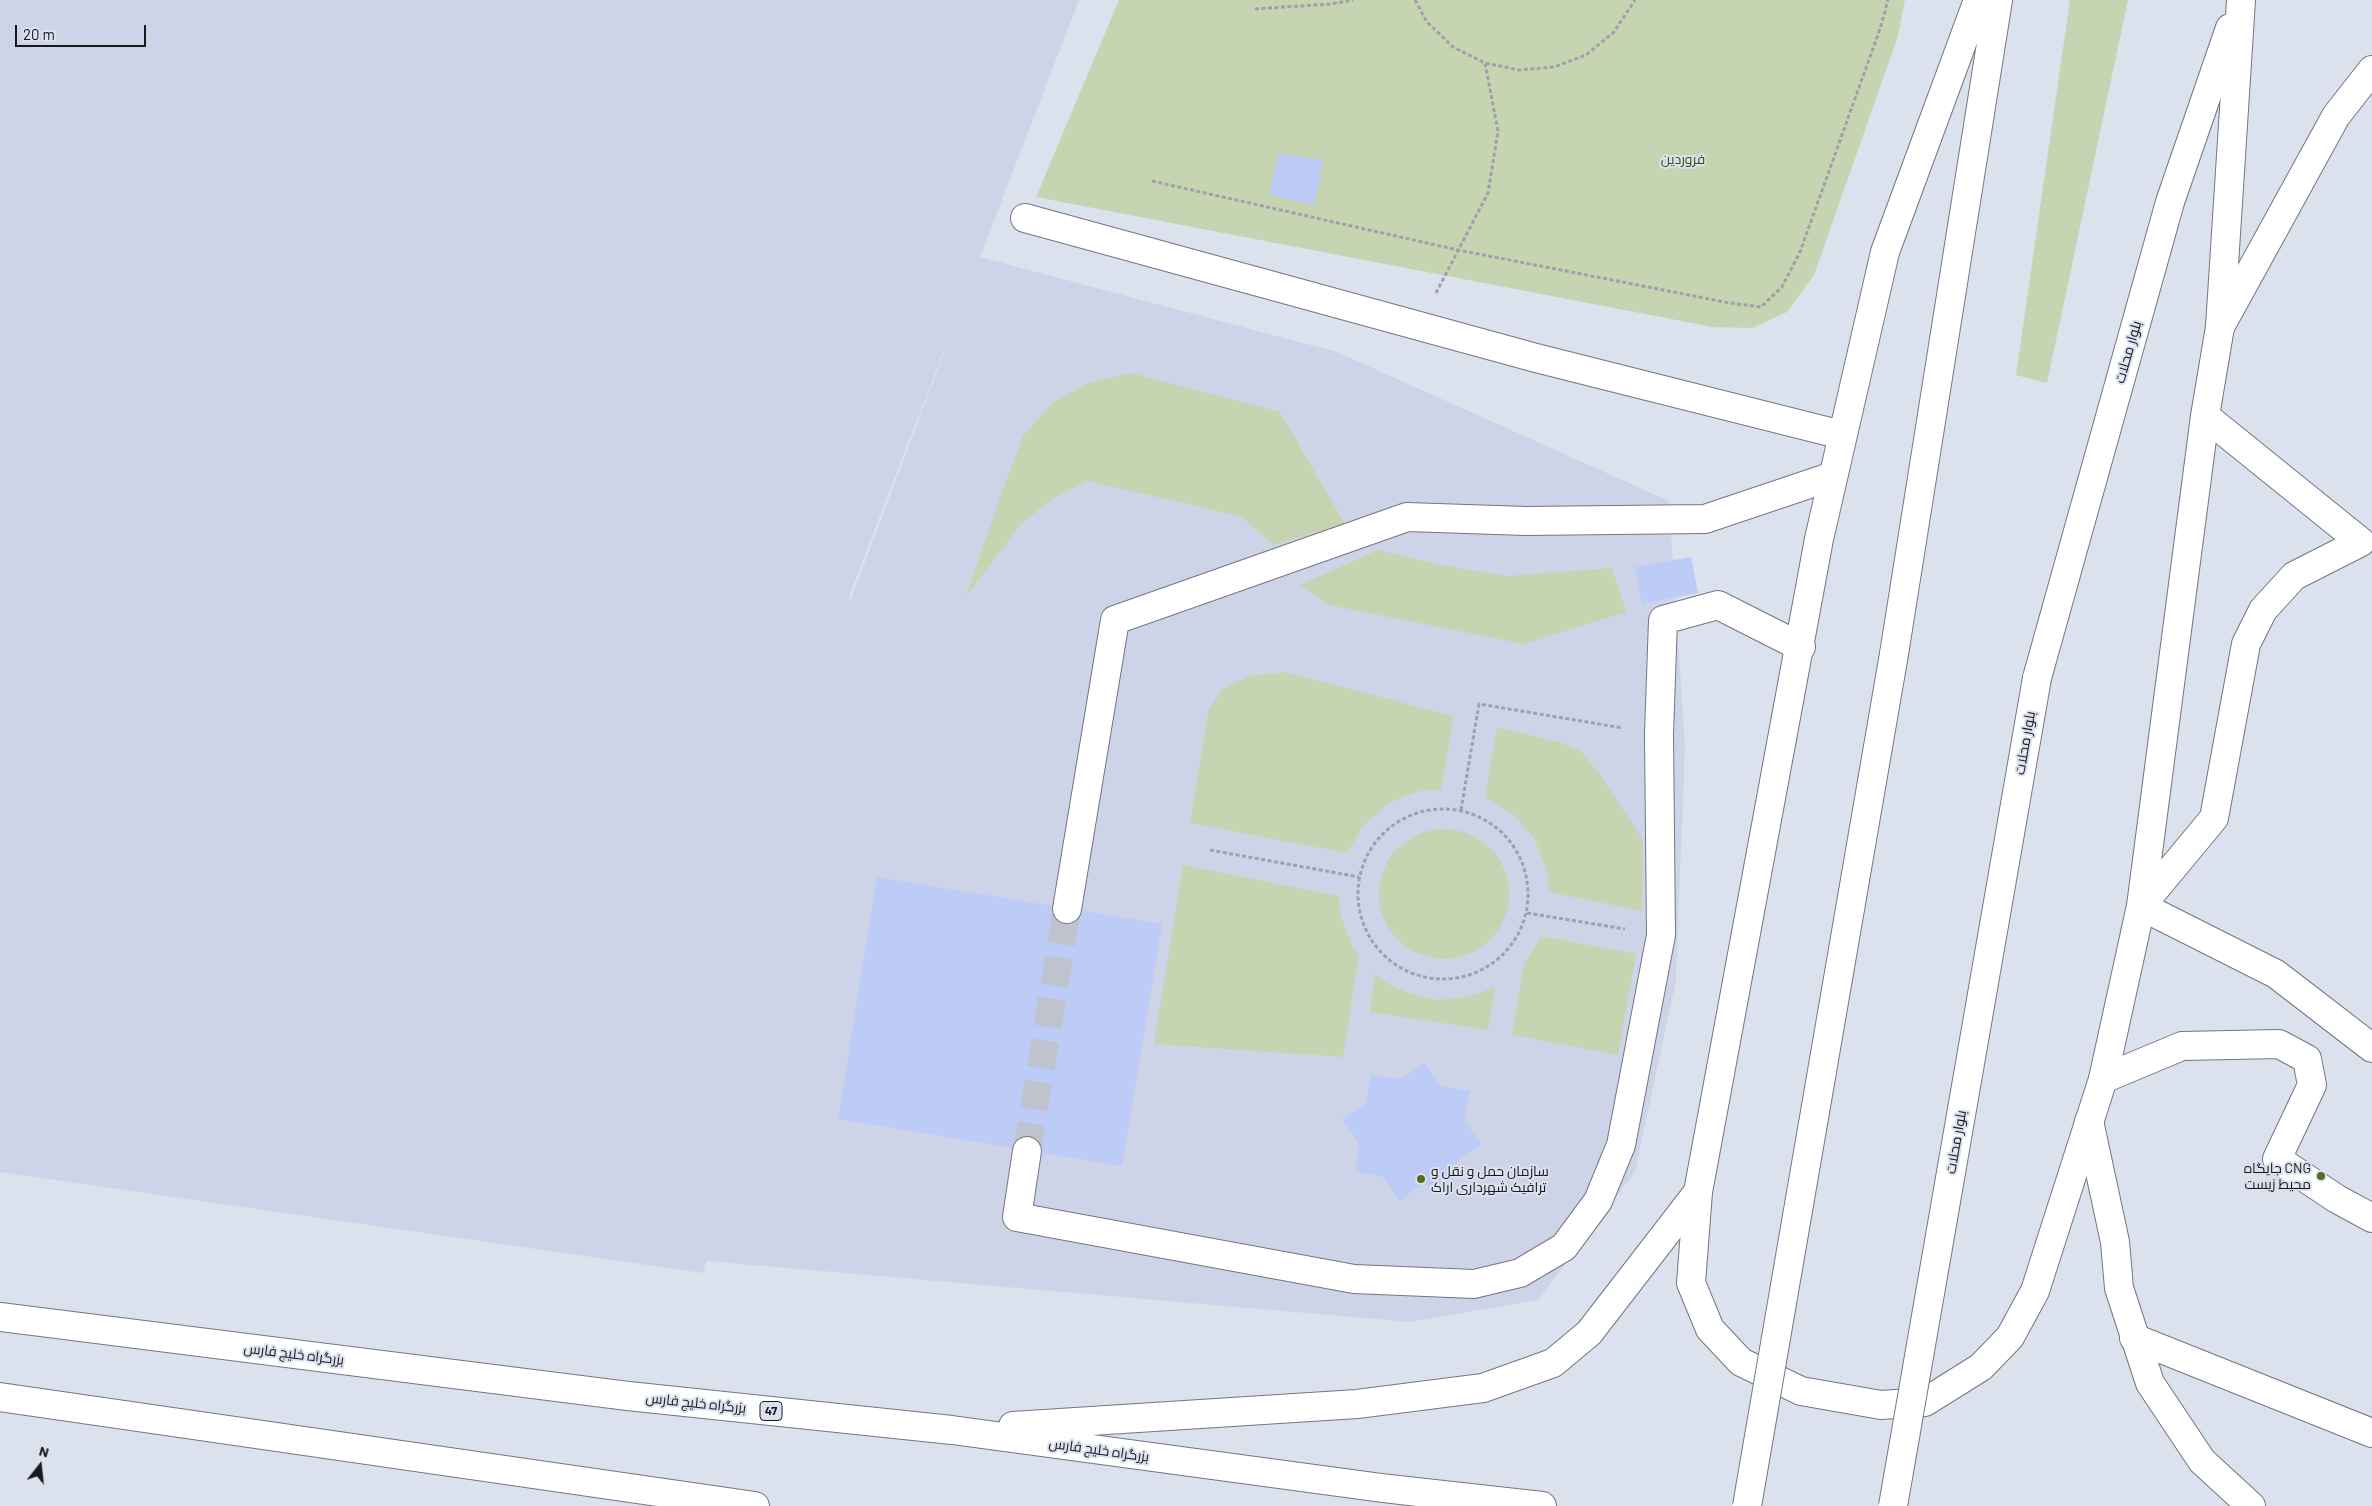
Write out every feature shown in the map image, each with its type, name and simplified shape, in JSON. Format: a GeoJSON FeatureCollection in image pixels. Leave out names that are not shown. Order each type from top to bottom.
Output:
{"type":"FeatureCollection","features":[{"type":"Feature","properties":{"kind":"main road"},"geometry":{"type":"LineString","coordinates":[[1978,0],[1885,252],[1842,435],[1819,539],[1698,1192],[1691,1283],[1710,1329],[1741,1362],[1801,1391],[1880,1404],[1925,1402],[1981,1367],[2010,1337],[2035,1291],[2103,1078],[2141,906],[2206,416],[2220,327],[2240,0]]}},
{"type":"Feature","properties":{"kind":"main road"},"geometry":{"type":"LineString","coordinates":[[1747,1506],[1894,654],[1998,0]]}},
{"type":"Feature","properties":{"kind":"main road","name":"بلوار محلات"},"geometry":{"type":"LineString","coordinates":[[1893,1506],[2036,678],[2170,202],[2240,0]]}},
{"type":"Feature","properties":{"kind":"main road"},"geometry":{"type":"LineString","coordinates":[[2220,327],[2336,116],[2372,70]]}},
{"type":"Feature","properties":{"kind":"main road"},"geometry":{"type":"LineString","coordinates":[[1025,218],[1418,327],[1842,435]]}},
{"type":"Feature","properties":{"kind":"main road"},"geometry":{"type":"LineString","coordinates":[[2141,906],[2214,818],[2246,644],[2263,610],[2294,576],[2361,542],[2206,416]]}},
{"type":"Feature","properties":{"kind":"main road"},"geometry":{"type":"LineString","coordinates":[[1067,909],[1115,620],[1407,517],[1526,521],[1705,519],[1833,476]]}},
{"type":"Feature","properties":{"kind":"main road"},"geometry":{"type":"LineString","coordinates":[[1027,1151],[1016,1217],[1354,1279],[1474,1284],[1520,1273],[1564,1247],[1598,1201],[1621,1145],[1661,935],[1659,734],[1663,620],[1718,605],[1800,647]]}},
{"type":"Feature","properties":{"kind":"main road"},"geometry":{"type":"LineString","coordinates":[[2141,906],[2276,974],[2372,1048]]}},
{"type":"Feature","properties":{"kind":"main road"},"geometry":{"type":"LineString","coordinates":[[2103,1078],[2182,1046],[2279,1044],[2307,1059],[2312,1085],[2277,1159],[2337,1199],[2372,1218]]}},
{"type":"Feature","properties":{"kind":"main road"},"geometry":{"type":"LineString","coordinates":[[2089,1121],[2115,1242],[2119,1288],[2150,1383],[2202,1461],[2251,1506]]}},
{"type":"Feature","properties":{"kind":"main road"},"geometry":{"type":"LineString","coordinates":[[952,1430],[1357,1404],[1483,1388],[1553,1363],[1589,1333],[1698,1192]]}},
{"type":"Feature","properties":{"kind":"main road","name":"بزرگراه خلیج فارس"},"geometry":{"type":"LineString","coordinates":[[0,1318],[628,1396],[952,1430],[1382,1488],[1542,1506]]}},
{"type":"Feature","properties":{"kind":"main road"},"geometry":{"type":"LineString","coordinates":[[2134,1338],[2372,1433]]}},
{"type":"Feature","properties":{"kind":"main road"},"geometry":{"type":"LineString","coordinates":[[0,1397],[755,1506]]}},
{"type":"Feature","properties":{"kind":"path"},"geometry":{"type":"LineString","coordinates":[[1255,9],[1330,4],[1353,0]]}},
{"type":"Feature","properties":{"kind":"path"},"geometry":{"type":"LineString","coordinates":[[1415,0],[1427,22],[1453,47],[1485,63],[1519,70],[1554,67],[1586,55],[1614,32],[1635,0]]}},
{"type":"Feature","properties":{"kind":"path"},"geometry":{"type":"LineString","coordinates":[[1152,181],[1458,250],[1730,303],[1761,307],[1782,287],[1800,252],[1881,26],[1888,0]]}},
{"type":"Feature","properties":{"kind":"path"},"geometry":{"type":"LineString","coordinates":[[1418,327],[1488,193],[1498,131],[1485,63]]}},
{"type":"Feature","properties":{"kind":"path"},"geometry":{"type":"LineString","coordinates":[[1461,810],[1479,704],[1659,734]]}},
{"type":"Feature","properties":{"kind":"path"},"geometry":{"type":"LineString","coordinates":[[1431,810],[1461,810],[1482,818],[1500,830],[1516,847],[1525,868],[1529,890],[1527,913],[1519,935],[1504,955],[1485,969],[1463,977],[1439,980],[1414,975],[1393,964],[1376,946],[1364,926],[1358,902],[1359,877],[1366,856],[1379,838],[1396,823],[1416,813],[1431,810]]}},
{"type":"Feature","properties":{"kind":"path"},"geometry":{"type":"LineString","coordinates":[[1210,850],[1359,877]]}},
{"type":"Feature","properties":{"kind":"path"},"geometry":{"type":"LineString","coordinates":[[1527,913],[1661,935]]}},
{"type":"Feature","properties":{"kind":"shaded area"},"geometry":{"type":"Polygon","coordinates":[[[0,0],[1079,0],[980,257],[1337,352],[1669,501],[1685,746],[1676,980],[1635,1172],[1538,1300],[1410,1322],[706,1261],[703,1273],[0,1172],[0,0]],[[945,350],[851,591],[849,604],[945,350]]]}},
{"type":"Feature","properties":{"kind":"green space","name":"فروردین"},"geometry":{"type":"Polygon","coordinates":[[[1119,0],[1905,0],[1897,39],[1814,275],[1787,312],[1752,328],[1713,327],[1036,197],[1119,0]]]}},
{"type":"Feature","properties":{"kind":"green space"},"geometry":{"type":"Polygon","coordinates":[[[2070,0],[2128,0],[2047,383],[2016,375],[2070,0]]]}},
{"type":"Feature","properties":{"kind":"green space"},"geometry":{"type":"Polygon","coordinates":[[[1131,373],[1280,412],[1345,524],[1274,545],[1240,516],[1087,481],[1053,498],[1021,524],[965,598],[1024,434],[1054,402],[1088,383],[1131,373]]]}},
{"type":"Feature","properties":{"kind":"green space"},"geometry":{"type":"Polygon","coordinates":[[[1378,550],[1440,565],[1506,576],[1612,568],[1626,612],[1524,644],[1329,605],[1300,585],[1378,550]]]}},
{"type":"Feature","properties":{"kind":"green space"},"geometry":{"type":"Polygon","coordinates":[[[1284,672],[1454,716],[1441,790],[1420,791],[1389,803],[1364,825],[1347,853],[1190,823],[1208,712],[1221,690],[1249,676],[1284,672]]]}},
{"type":"Feature","properties":{"kind":"green space"},"geometry":{"type":"Polygon","coordinates":[[[1497,727],[1560,742],[1581,751],[1598,772],[1643,840],[1642,911],[1549,892],[1547,871],[1535,840],[1514,815],[1485,797],[1497,727]]]}},
{"type":"Feature","properties":{"kind":"green space"},"geometry":{"type":"Polygon","coordinates":[[[1444,829],[1457,830],[1469,834],[1490,848],[1504,869],[1508,881],[1508,907],[1504,919],[1490,940],[1469,954],[1457,958],[1444,959],[1431,958],[1419,954],[1398,940],[1384,919],[1380,907],[1379,894],[1380,881],[1384,869],[1398,848],[1419,834],[1431,830],[1444,829]]]}},
{"type":"Feature","properties":{"kind":"green space"},"geometry":{"type":"Polygon","coordinates":[[[1183,865],[1339,896],[1341,917],[1353,948],[1359,955],[1343,1057],[1154,1044],[1183,865]]]}},
{"type":"Feature","properties":{"kind":"green space"},"geometry":{"type":"Polygon","coordinates":[[[1541,936],[1636,954],[1618,1055],[1512,1035],[1524,964],[1541,936]]]}},
{"type":"Feature","properties":{"kind":"green space"},"geometry":{"type":"Polygon","coordinates":[[[1375,973],[1381,980],[1408,993],[1437,1000],[1467,997],[1495,987],[1488,1030],[1370,1012],[1375,973]]]}},
{"type":"Feature","properties":{"kind":"building"},"geometry":{"type":"Polygon","coordinates":[[[1278,153],[1323,160],[1315,205],[1269,195],[1278,153]]]}},
{"type":"Feature","properties":{"kind":"building"},"geometry":{"type":"Polygon","coordinates":[[[1691,557],[1698,593],[1642,604],[1635,567],[1691,557]]]}},
{"type":"Feature","properties":{"kind":"building"},"geometry":{"type":"Polygon","coordinates":[[[877,877],[1162,924],[1122,1166],[838,1119],[877,877]]]}},
{"type":"Feature","properties":{"kind":"building"},"geometry":{"type":"Polygon","coordinates":[[[1424,1063],[1441,1086],[1470,1091],[1464,1120],[1482,1144],[1457,1161],[1453,1190],[1423,1184],[1399,1201],[1383,1177],[1355,1172],[1359,1143],[1342,1119],[1366,1103],[1371,1075],[1400,1079],[1424,1063]]]}},
{"type":"Feature","properties":{"kind":"tunnel"},"geometry":{"type":"LineString","coordinates":[[1027,1151],[1067,909]]}},
{"type":"Feature","properties":{"kind":"place","name":"جایگاه CNG محیط زیست"},"geometry":{"type":"Point","coordinates":[2321,1176]}},
{"type":"Feature","properties":{"kind":"place","name":"سازمان حمل و نقل و ترافیک شهرداری اراک"},"geometry":{"type":"Point","coordinates":[1421,1179]}}]}
